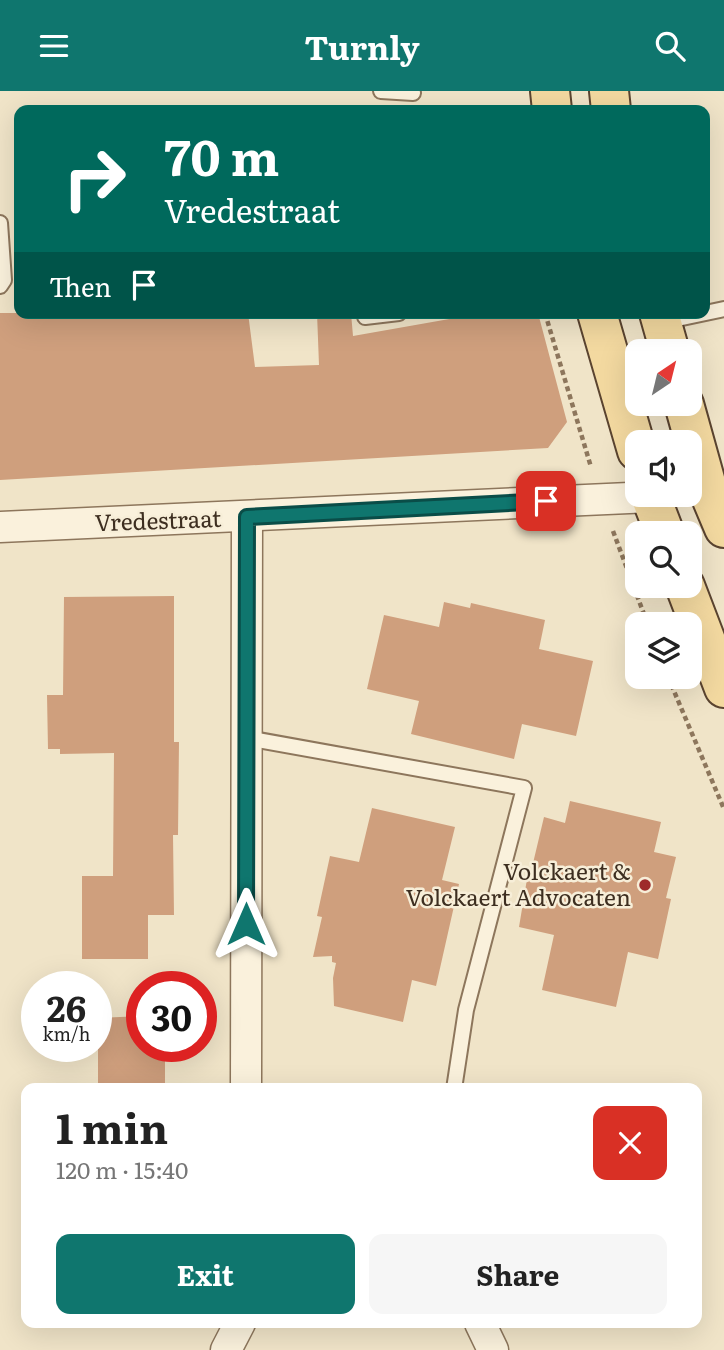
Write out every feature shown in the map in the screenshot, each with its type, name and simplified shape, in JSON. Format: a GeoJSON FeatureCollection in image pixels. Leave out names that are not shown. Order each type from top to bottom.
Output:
{"type":"FeatureCollection","features":[{"type":"Feature","properties":{"kind":"main road"},"geometry":{"type":"LineString","coordinates":[[599,319],[631,430]]}},
{"type":"Feature","properties":{"kind":"main road"},"geometry":{"type":"LineString","coordinates":[[687,417],[707,490],[724,528]]}},
{"type":"Feature","properties":{"kind":"main road"},"geometry":{"type":"LineString","coordinates":[[690,598],[724,688]]}},
{"type":"Feature","properties":{"kind":"street","name":"Vredestraat"},"geometry":{"type":"LineString","coordinates":[[0,527],[625,498]]}},
{"type":"Feature","properties":{"kind":"street"},"geometry":{"type":"LineString","coordinates":[[246,1083],[247,517]]}},
{"type":"Feature","properties":{"kind":"street"},"geometry":{"type":"LineString","coordinates":[[226,1350],[237,1328]]}},
{"type":"Feature","properties":{"kind":"street"},"geometry":{"type":"LineString","coordinates":[[482,1328],[493,1350]]}},
{"type":"Feature","properties":{"kind":"lane"},"geometry":{"type":"LineString","coordinates":[[381,91],[413,93]]}},
{"type":"Feature","properties":{"kind":"lane"},"geometry":{"type":"LineString","coordinates":[[0,223],[4,280],[0,286]]}},
{"type":"Feature","properties":{"kind":"lane"},"geometry":{"type":"LineString","coordinates":[[664,329],[694,319]]}},
{"type":"Feature","properties":{"kind":"lane"},"geometry":{"type":"LineString","coordinates":[[247,738],[524,788],[466,1010],[455,1083]]}},
{"type":"Feature","properties":{"kind":"path"},"geometry":{"type":"LineString","coordinates":[[673,689],[724,809]]}},
{"type":"Feature","properties":{"kind":"building"},"geometry":{"type":"Polygon","coordinates":[[[0,313],[14,313],[14,319],[249,319],[255,367],[319,365],[317,319],[352,319],[353,336],[449,319],[540,319],[567,422],[548,448],[0,480],[0,313]]]}},
{"type":"Feature","properties":{"kind":"building"},"geometry":{"type":"Polygon","coordinates":[[[174,596],[174,742],[179,742],[178,835],[173,835],[174,915],[148,915],[148,959],[82,959],[82,876],[113,876],[114,753],[60,754],[60,749],[48,749],[47,695],[63,695],[64,597],[174,596]]]}},
{"type":"Feature","properties":{"kind":"building"},"geometry":{"type":"Polygon","coordinates":[[[444,602],[470,608],[471,603],[545,620],[539,649],[593,661],[576,736],[522,724],[514,759],[411,734],[419,701],[367,689],[384,615],[439,627],[444,602]]]}},
{"type":"Feature","properties":{"kind":"building"},"geometry":{"type":"Polygon","coordinates":[[[570,801],[661,822],[654,852],[676,857],[666,898],[671,899],[658,959],[628,952],[616,1007],[542,990],[554,935],[519,927],[527,879],[529,880],[544,817],[565,823],[570,801]]]}},
{"type":"Feature","properties":{"kind":"building"},"geometry":{"type":"Polygon","coordinates":[[[372,808],[455,827],[442,880],[459,884],[436,986],[412,980],[403,1022],[334,1006],[333,978],[336,963],[332,962],[332,956],[313,957],[322,917],[317,916],[330,856],[359,862],[372,808]]]}},
{"type":"Feature","properties":{"kind":"building"},"geometry":{"type":"Polygon","coordinates":[[[112,1017],[126,1017],[126,1062],[165,1062],[165,1083],[98,1083],[98,1062],[112,1062],[112,1017]]]}},
{"type":"Feature","properties":{"kind":"place","name":"Volckaert & Volckaert Advocaten"},"geometry":{"type":"Point","coordinates":[645,885]}},
{"type":"Feature","properties":{"kind":"route"},"geometry":{"type":"LineString","coordinates":[[246,924],[247,517],[546,501]]}}]}
